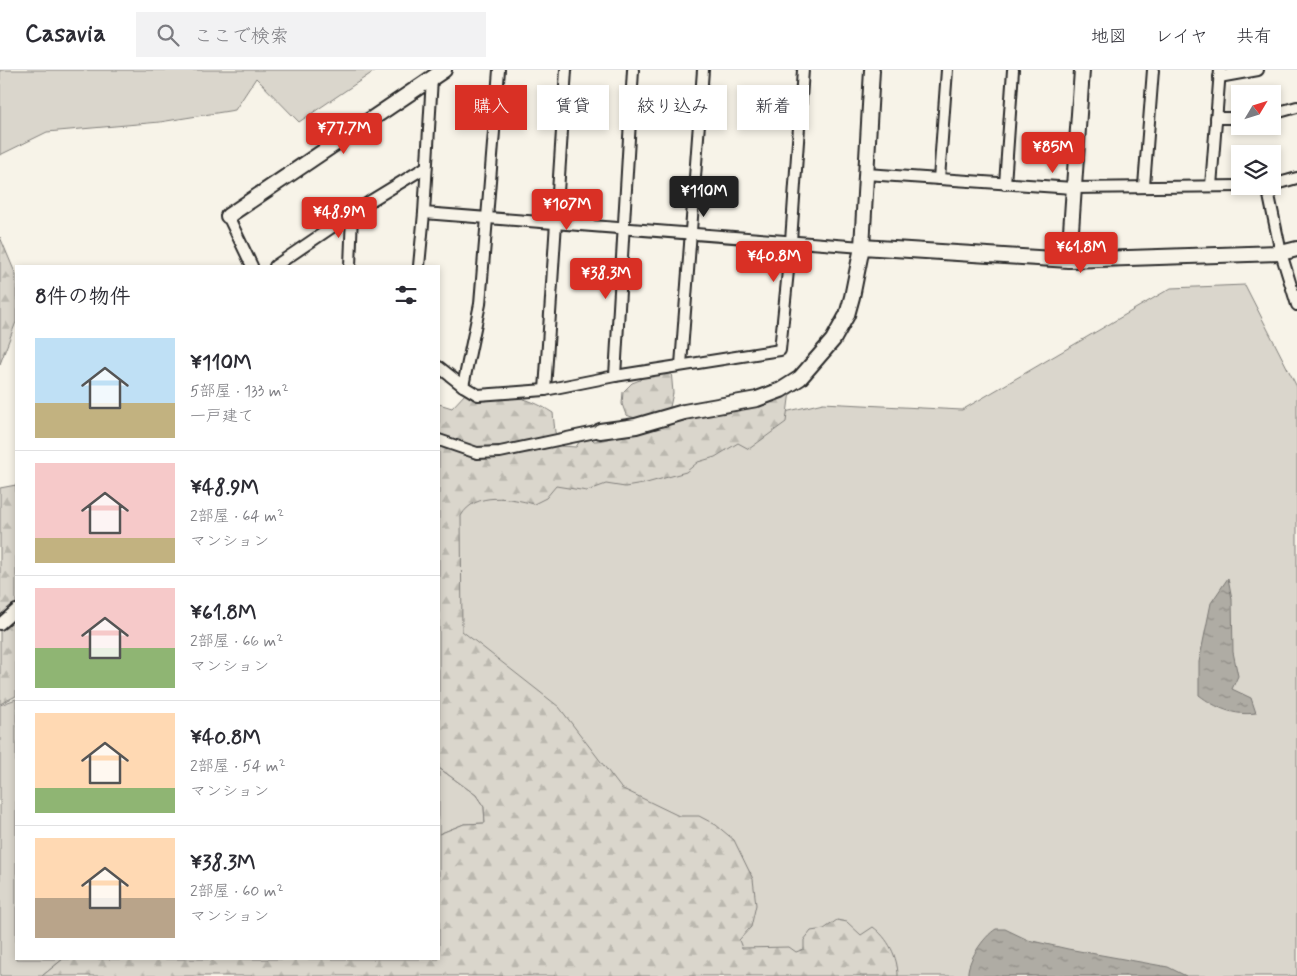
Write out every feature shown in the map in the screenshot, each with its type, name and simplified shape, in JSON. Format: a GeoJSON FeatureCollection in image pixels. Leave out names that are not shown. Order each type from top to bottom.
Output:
{"type":"FeatureCollection","features":[{"type":"Feature","properties":{"kind":"street"},"geometry":{"type":"LineString","coordinates":[[463,386],[480,304],[489,218],[498,70]]}},
{"type":"Feature","properties":{"kind":"street"},"geometry":{"type":"LineString","coordinates":[[545,390],[566,70]]}},
{"type":"Feature","properties":{"kind":"street"},"geometry":{"type":"LineString","coordinates":[[615,376],[622,227],[633,70]]}},
{"type":"Feature","properties":{"kind":"street"},"geometry":{"type":"LineString","coordinates":[[681,365],[703,70]]}},
{"type":"Feature","properties":{"kind":"street"},"geometry":{"type":"LineString","coordinates":[[440,368],[463,386],[478,394],[545,390],[615,376],[780,350],[791,241],[802,70]]}},
{"type":"Feature","properties":{"kind":"street"},"geometry":{"type":"LineString","coordinates":[[440,440],[477,452],[500,452],[600,431],[636,426],[684,412],[758,399],[781,390],[800,378],[833,340],[847,315],[858,274],[862,247],[872,70]]}},
{"type":"Feature","properties":{"kind":"street"},"geometry":{"type":"LineString","coordinates":[[939,179],[947,70]]}},
{"type":"Feature","properties":{"kind":"street"},"geometry":{"type":"LineString","coordinates":[[1005,184],[1013,70]]}},
{"type":"Feature","properties":{"kind":"street"},"geometry":{"type":"LineString","coordinates":[[1069,260],[1082,70]]}},
{"type":"Feature","properties":{"kind":"street"},"geometry":{"type":"LineString","coordinates":[[1144,186],[1153,70]]}},
{"type":"Feature","properties":{"kind":"street"},"geometry":{"type":"LineString","coordinates":[[1211,186],[1220,74],[1258,70]]}},
{"type":"Feature","properties":{"kind":"street"},"geometry":{"type":"LineString","coordinates":[[419,265],[426,166],[438,74]]}},
{"type":"Feature","properties":{"kind":"street"},"geometry":{"type":"LineString","coordinates":[[252,265],[228,216],[438,74]]}},
{"type":"Feature","properties":{"kind":"street"},"geometry":{"type":"LineString","coordinates":[[1281,111],[1297,107]]}},
{"type":"Feature","properties":{"kind":"street"},"geometry":{"type":"LineString","coordinates":[[1216,118],[1231,118]]}},
{"type":"Feature","properties":{"kind":"street"},"geometry":{"type":"LineString","coordinates":[[276,265],[426,166]]}},
{"type":"Feature","properties":{"kind":"street"},"geometry":{"type":"LineString","coordinates":[[866,174],[1073,188],[1231,186]]}},
{"type":"Feature","properties":{"kind":"street"},"geometry":{"type":"LineString","coordinates":[[1281,182],[1297,178]]}},
{"type":"Feature","properties":{"kind":"street"},"geometry":{"type":"LineString","coordinates":[[1270,195],[1281,253],[1297,305]]}},
{"type":"Feature","properties":{"kind":"street"},"geometry":{"type":"LineString","coordinates":[[424,213],[862,247],[1069,260],[1281,253],[1297,250]]}},
{"type":"Feature","properties":{"kind":"street"},"geometry":{"type":"LineString","coordinates":[[350,265],[352,214]]}},
{"type":"Feature","properties":{"kind":"street"},"geometry":{"type":"LineString","coordinates":[[0,624],[15,611]]}},
{"type":"Feature","properties":{"kind":"green space"},"geometry":{"type":"Polygon","coordinates":[[[0,70],[376,70],[299,122],[256,78],[235,110],[160,122],[47,132],[0,155],[0,70]]]}},
{"type":"Feature","properties":{"kind":"green space"},"geometry":{"type":"Polygon","coordinates":[[[0,237],[15,273],[15,325],[0,364],[0,237]]]}},
{"type":"Feature","properties":{"kind":"green space"},"geometry":{"type":"Polygon","coordinates":[[[1245,285],[1297,387],[1297,976],[862,976],[723,947],[751,873],[697,817],[622,818],[445,634],[440,494],[823,403],[962,410],[1171,288],[1245,285]]]}},
{"type":"Feature","properties":{"kind":"green space"},"geometry":{"type":"Polygon","coordinates":[[[671,370],[673,393],[668,416],[730,412],[790,391],[786,422],[749,449],[738,443],[715,457],[698,462],[686,472],[643,484],[625,487],[606,484],[587,491],[556,486],[546,498],[534,504],[494,498],[475,503],[467,508],[461,516],[462,631],[559,707],[621,788],[679,816],[699,816],[716,825],[734,840],[753,879],[756,905],[751,927],[739,940],[742,948],[789,947],[796,952],[804,949],[804,940],[811,931],[824,929],[837,920],[847,922],[861,935],[873,927],[878,931],[888,942],[894,955],[898,976],[42,976],[62,960],[440,960],[440,834],[464,824],[485,823],[484,807],[476,795],[440,769],[440,404],[452,408],[466,393],[490,393],[522,398],[553,413],[555,432],[561,446],[576,447],[581,439],[589,436],[594,441],[608,439],[617,434],[635,418],[626,415],[622,404],[623,392],[632,383],[640,380],[644,372],[671,370]]]}},
{"type":"Feature","properties":{"kind":"green space"},"geometry":{"type":"Polygon","coordinates":[[[15,485],[15,696],[0,704],[0,488],[15,485]]]}},
{"type":"Feature","properties":{"kind":"green space"},"geometry":{"type":"Polygon","coordinates":[[[15,699],[15,960],[62,960],[42,976],[0,976],[0,705],[15,699]]]}},
{"type":"Feature","properties":{"kind":"green space"},"geometry":{"type":"Polygon","coordinates":[[[440,769],[476,795],[484,807],[485,823],[464,824],[440,834],[440,769]]]}},
{"type":"Feature","properties":{"kind":"water"},"geometry":{"type":"Polygon","coordinates":[[[1228,578],[1232,599],[1233,652],[1238,676],[1232,689],[1251,698],[1256,713],[1248,714],[1226,710],[1212,704],[1199,695],[1199,662],[1211,603],[1228,578]]]}},
{"type":"Feature","properties":{"kind":"water"},"geometry":{"type":"Polygon","coordinates":[[[996,929],[1005,929],[1028,940],[1068,949],[1168,967],[1186,976],[968,976],[970,964],[977,950],[986,937],[996,929]]]}}]}
